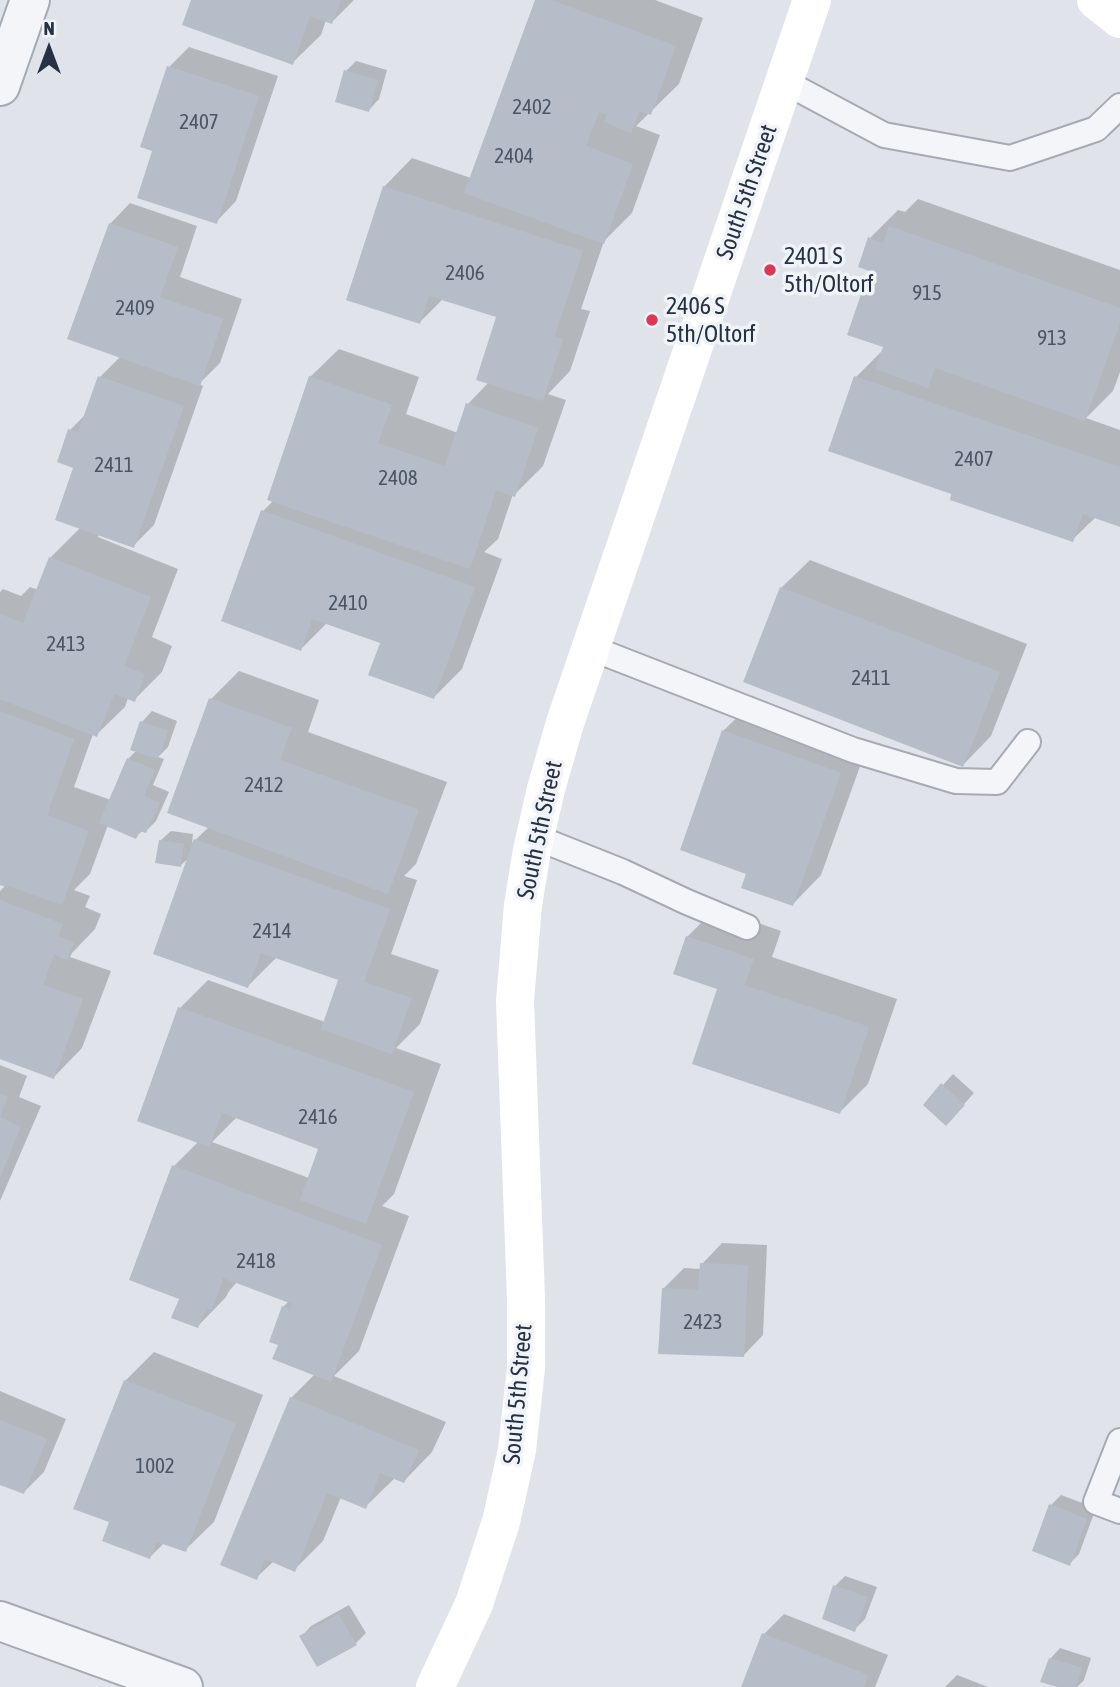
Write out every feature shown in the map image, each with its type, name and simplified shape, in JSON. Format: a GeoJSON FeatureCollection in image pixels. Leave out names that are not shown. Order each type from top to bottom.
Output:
{"type":"FeatureCollection","features":[{"type":"Feature","properties":{"kind":"street"},"geometry":{"type":"LineString","coordinates":[[0,86],[30,0]]}},
{"type":"Feature","properties":{"kind":"street"},"geometry":{"type":"LineString","coordinates":[[807,15],[841,0]]}},
{"type":"Feature","properties":{"kind":"street"},"geometry":{"type":"LineString","coordinates":[[1096,0],[1120,19]]}},
{"type":"Feature","properties":{"kind":"street","name":"South 5th Street"},"geometry":{"type":"LineString","coordinates":[[435,1687],[474,1604],[501,1522],[517,1450],[526,1368],[526,1299],[515,1001],[523,905],[535,837],[557,750],[807,15]]}},
{"type":"Feature","properties":{"kind":"street"},"geometry":{"type":"LineString","coordinates":[[0,1621],[183,1687]]}},
{"type":"Feature","properties":{"kind":"lane"},"geometry":{"type":"LineString","coordinates":[[785,82],[884,135],[1010,158],[1096,129],[1120,106]]}},
{"type":"Feature","properties":{"kind":"lane"},"geometry":{"type":"LineString","coordinates":[[591,648],[853,750],[956,781],[998,782],[1028,742]]}},
{"type":"Feature","properties":{"kind":"lane"},"geometry":{"type":"LineString","coordinates":[[535,837],[623,872],[747,927]]}},
{"type":"Feature","properties":{"kind":"lane"},"geometry":{"type":"LineString","coordinates":[[1120,1441],[1096,1502],[1120,1511]]}},
{"type":"Feature","properties":{"kind":"building"},"geometry":{"type":"Polygon","coordinates":[[[191,0],[341,0],[332,24],[310,16],[293,65],[182,25],[191,0]]]}},
{"type":"Feature","properties":{"kind":"building"},"geometry":{"type":"Polygon","coordinates":[[[535,0],[551,0],[676,46],[651,115],[640,111],[631,133],[604,122],[607,115],[599,112],[586,146],[633,164],[604,244],[464,193],[535,0]]]}},
{"type":"Feature","properties":{"kind":"building"},"geometry":{"type":"Polygon","coordinates":[[[167,66],[259,96],[217,224],[137,198],[152,151],[140,147],[167,66]]]}},
{"type":"Feature","properties":{"kind":"building"},"geometry":{"type":"Polygon","coordinates":[[[344,70],[378,80],[369,112],[335,102],[344,70]]]}},
{"type":"Feature","properties":{"kind":"building"},"geometry":{"type":"Polygon","coordinates":[[[383,186],[583,251],[554,337],[563,339],[543,401],[476,380],[496,317],[429,296],[420,324],[346,300],[383,186]]]}},
{"type":"Feature","properties":{"kind":"building"},"geometry":{"type":"Polygon","coordinates":[[[109,223],[178,247],[160,297],[223,319],[200,386],[67,339],[109,223]]]}},
{"type":"Feature","properties":{"kind":"building"},"geometry":{"type":"Polygon","coordinates":[[[889,226],[1120,308],[1120,323],[1085,421],[935,368],[928,388],[875,369],[883,347],[847,335],[869,271],[858,267],[868,237],[883,243],[889,226]]]}},
{"type":"Feature","properties":{"kind":"building"},"geometry":{"type":"Polygon","coordinates":[[[98,376],[184,406],[134,548],[55,520],[73,468],[57,462],[68,429],[78,432],[98,376]]]}},
{"type":"Feature","properties":{"kind":"building"},"geometry":{"type":"Polygon","coordinates":[[[309,376],[392,405],[378,443],[445,466],[466,403],[538,428],[515,497],[496,490],[470,569],[267,500],[309,376]]]}},
{"type":"Feature","properties":{"kind":"building"},"geometry":{"type":"Polygon","coordinates":[[[854,376],[1120,467],[1120,527],[1083,514],[1073,542],[950,500],[951,494],[828,451],[854,376]]]}},
{"type":"Feature","properties":{"kind":"building"},"geometry":{"type":"Polygon","coordinates":[[[261,510],[475,587],[434,699],[368,675],[380,643],[312,619],[301,651],[221,621],[261,510]]]}},
{"type":"Feature","properties":{"kind":"building"},"geometry":{"type":"Polygon","coordinates":[[[49,557],[151,597],[124,666],[145,674],[135,702],[114,694],[97,737],[0,699],[0,614],[23,623],[49,557]]]}},
{"type":"Feature","properties":{"kind":"building"},"geometry":{"type":"Polygon","coordinates":[[[780,587],[1000,672],[963,767],[743,682],[780,587]]]}},
{"type":"Feature","properties":{"kind":"building"},"geometry":{"type":"Polygon","coordinates":[[[209,698],[292,728],[280,760],[419,810],[388,894],[167,813],[209,698]]]}},
{"type":"Feature","properties":{"kind":"building"},"geometry":{"type":"Polygon","coordinates":[[[0,711],[74,739],[47,815],[89,831],[62,905],[0,885],[0,711]]]}},
{"type":"Feature","properties":{"kind":"building"},"geometry":{"type":"Polygon","coordinates":[[[140,721],[168,731],[158,759],[130,750],[140,721]]]}},
{"type":"Feature","properties":{"kind":"building"},"geometry":{"type":"Polygon","coordinates":[[[722,730],[841,773],[793,906],[741,888],[746,874],[680,850],[722,730]]]}},
{"type":"Feature","properties":{"kind":"building"},"geometry":{"type":"Polygon","coordinates":[[[127,758],[155,770],[144,796],[160,803],[146,833],[140,831],[136,839],[99,823],[127,758]]]}},
{"type":"Feature","properties":{"kind":"building"},"geometry":{"type":"Polygon","coordinates":[[[194,839],[390,909],[364,982],[412,998],[392,1054],[321,1029],[338,980],[261,953],[248,988],[153,954],[194,839]]]}},
{"type":"Feature","properties":{"kind":"building"},"geometry":{"type":"Polygon","coordinates":[[[159,840],[184,844],[181,867],[155,863],[159,840]]]}},
{"type":"Feature","properties":{"kind":"building"},"geometry":{"type":"Polygon","coordinates":[[[0,900],[63,924],[58,936],[74,943],[67,960],[54,954],[43,985],[83,999],[54,1079],[0,1059],[0,900]]]}},
{"type":"Feature","properties":{"kind":"building"},"geometry":{"type":"Polygon","coordinates":[[[686,936],[754,959],[744,985],[869,1027],[840,1114],[692,1064],[717,989],[673,974],[686,936]]]}},
{"type":"Feature","properties":{"kind":"building"},"geometry":{"type":"Polygon","coordinates":[[[178,1007],[414,1092],[366,1224],[300,1200],[318,1149],[222,1113],[209,1147],[137,1121],[178,1007]]]}},
{"type":"Feature","properties":{"kind":"building"},"geometry":{"type":"Polygon","coordinates":[[[941,1083],[965,1105],[946,1126],[923,1105],[941,1083]]]}},
{"type":"Feature","properties":{"kind":"building"},"geometry":{"type":"Polygon","coordinates":[[[0,1093],[8,1097],[0,1116],[0,1093]]]}},
{"type":"Feature","properties":{"kind":"building"},"geometry":{"type":"Polygon","coordinates":[[[0,1117],[21,1127],[0,1177],[0,1117]]]}},
{"type":"Feature","properties":{"kind":"building"},"geometry":{"type":"Polygon","coordinates":[[[172,1165],[382,1245],[331,1382],[272,1359],[278,1345],[269,1342],[282,1306],[290,1309],[292,1304],[223,1278],[212,1310],[206,1308],[198,1328],[171,1318],[179,1299],[129,1280],[172,1165]]]}},
{"type":"Feature","properties":{"kind":"building"},"geometry":{"type":"Polygon","coordinates":[[[700,1263],[748,1265],[744,1357],[658,1354],[662,1288],[698,1290],[700,1263]]]}},
{"type":"Feature","properties":{"kind":"building"},"geometry":{"type":"Polygon","coordinates":[[[124,1380],[236,1423],[186,1552],[157,1542],[150,1559],[102,1541],[109,1522],[73,1509],[124,1380]]]}},
{"type":"Feature","properties":{"kind":"building"},"geometry":{"type":"Polygon","coordinates":[[[290,1397],[419,1450],[404,1483],[380,1473],[366,1509],[327,1493],[295,1572],[265,1559],[257,1580],[220,1565],[290,1397]]]}},
{"type":"Feature","properties":{"kind":"building"},"geometry":{"type":"Polygon","coordinates":[[[0,1420],[47,1439],[24,1494],[0,1485],[0,1420]]]}},
{"type":"Feature","properties":{"kind":"building"},"geometry":{"type":"Polygon","coordinates":[[[1049,1504],[1087,1519],[1070,1566],[1032,1551],[1049,1504]]]}},
{"type":"Feature","properties":{"kind":"building"},"geometry":{"type":"Polygon","coordinates":[[[833,1585],[868,1597],[855,1632],[822,1619],[833,1585]]]}},
{"type":"Feature","properties":{"kind":"building"},"geometry":{"type":"Polygon","coordinates":[[[338,1614],[357,1645],[317,1667],[299,1636],[338,1614]]]}},
{"type":"Feature","properties":{"kind":"building"},"geometry":{"type":"Polygon","coordinates":[[[762,1633],[868,1675],[864,1687],[741,1687],[762,1633]]]}},
{"type":"Feature","properties":{"kind":"building"},"geometry":{"type":"Polygon","coordinates":[[[1049,1658],[1082,1668],[1076,1687],[1057,1687],[1040,1682],[1049,1658]]]}},
{"type":"Feature","properties":{"kind":"place","name":"2401 S 5th/Oltorf"},"geometry":{"type":"Point","coordinates":[770,270]}},
{"type":"Feature","properties":{"kind":"place","name":"2406 S 5th/Oltorf"},"geometry":{"type":"Point","coordinates":[652,320]}}]}
